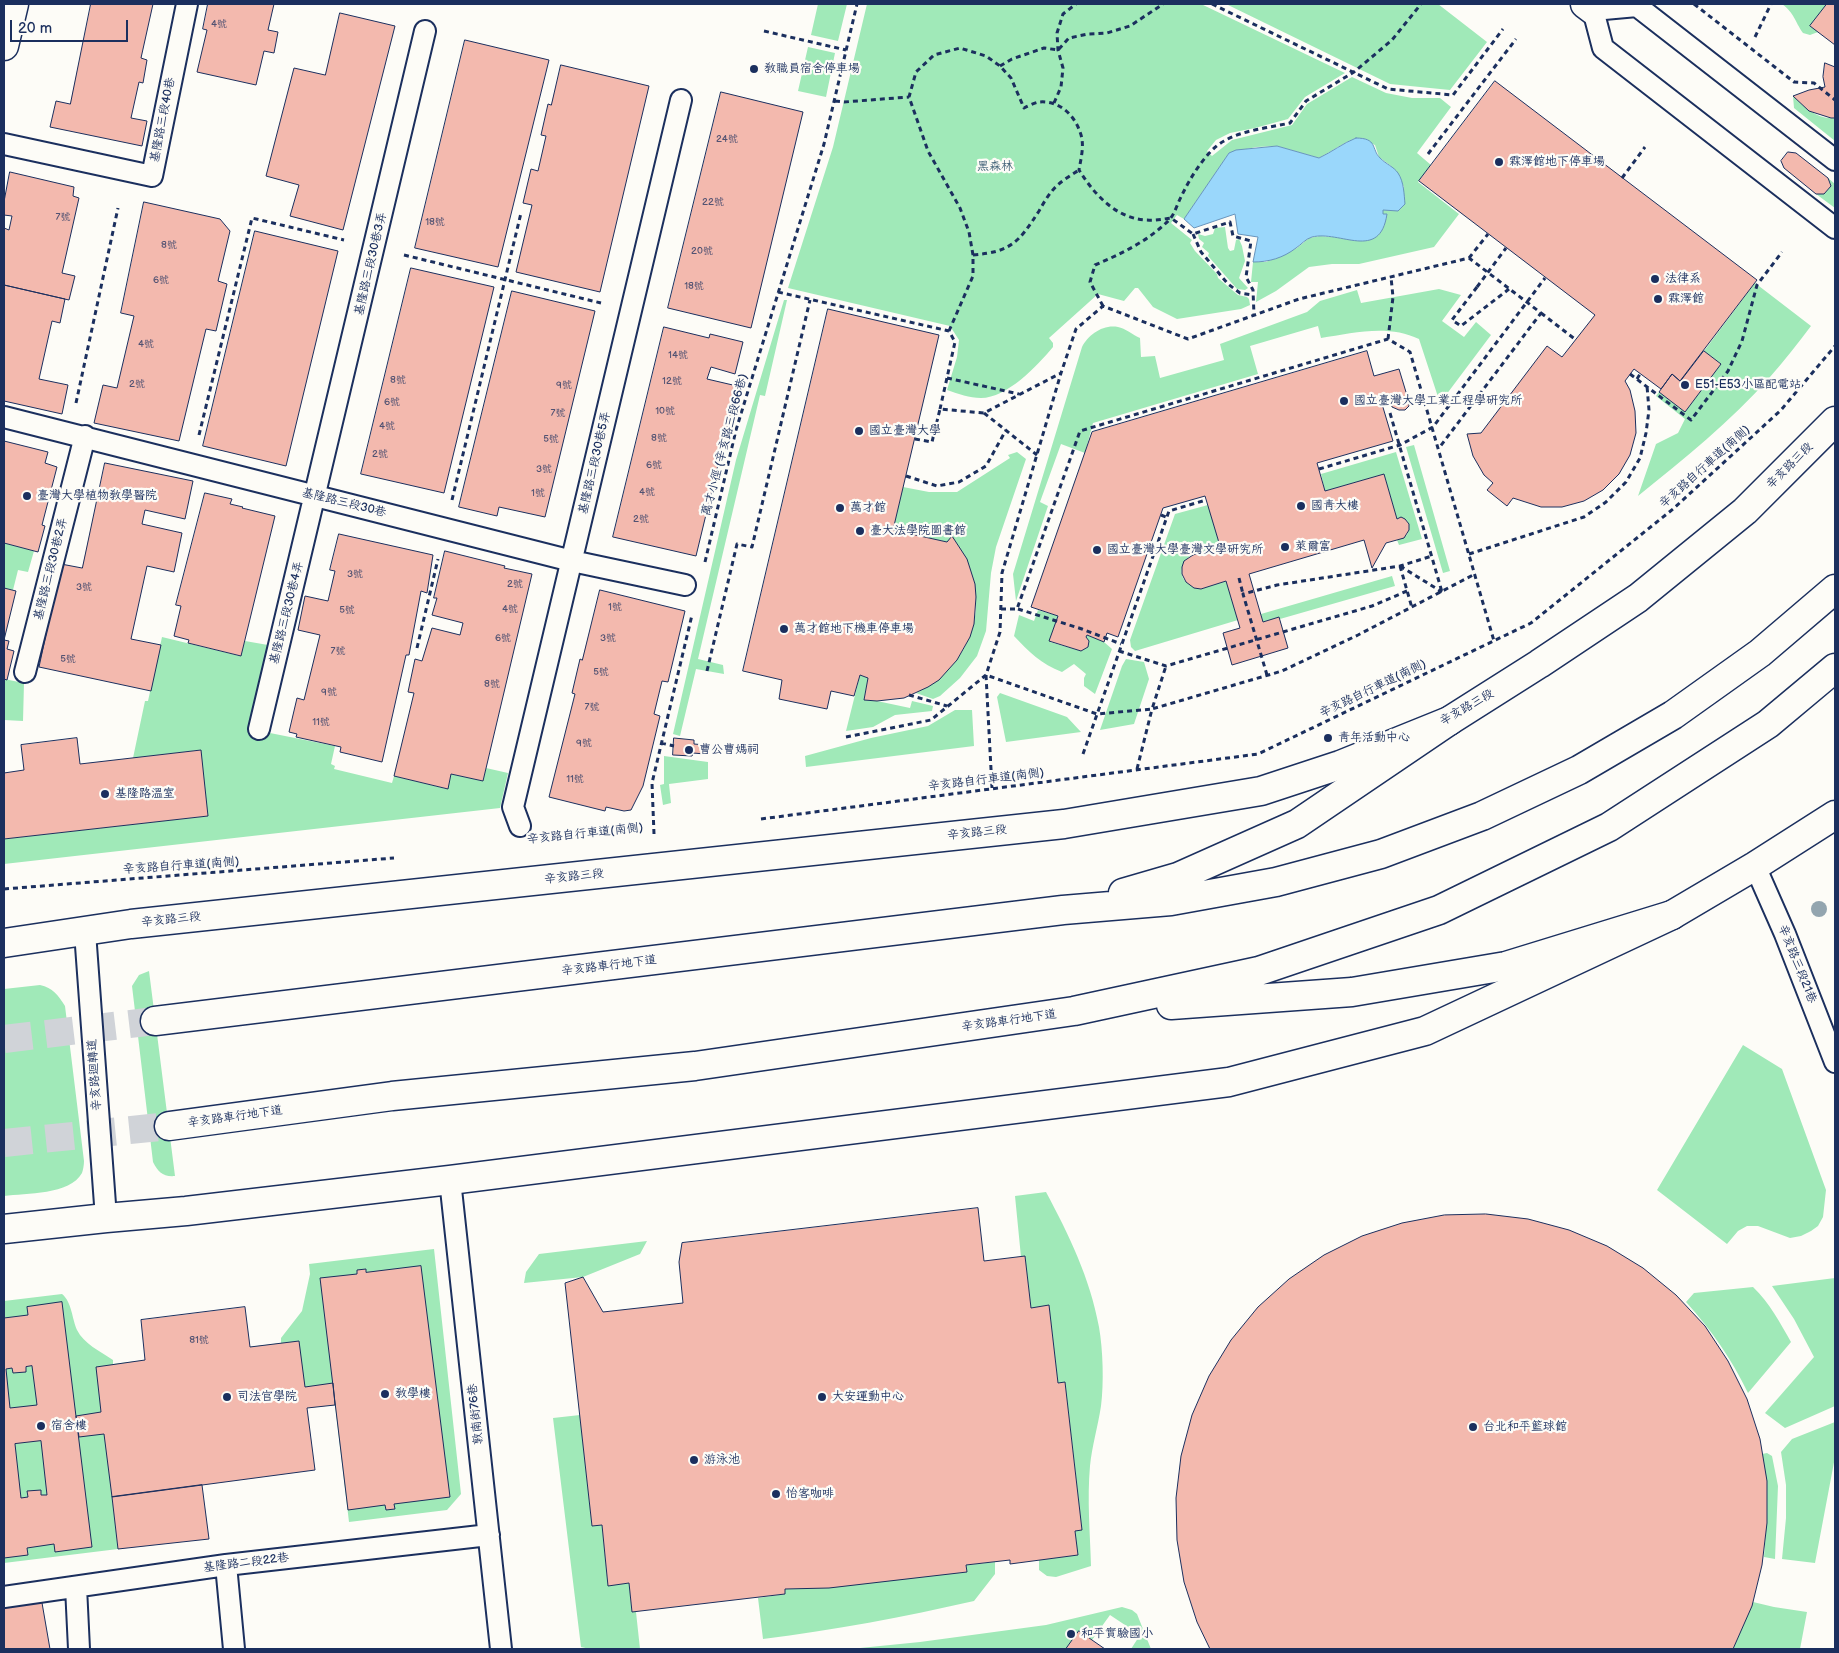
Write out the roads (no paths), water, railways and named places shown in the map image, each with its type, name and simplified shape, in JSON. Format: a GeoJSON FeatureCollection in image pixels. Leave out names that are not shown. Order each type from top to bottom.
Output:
{"type":"FeatureCollection","features":[{"type":"Feature","properties":{"kind":"main road"},"geometry":{"type":"LineString","coordinates":[[4,46],[14,4]]}},
{"type":"Feature","properties":{"kind":"main road","name":"辛亥路三段"},"geometry":{"type":"LineString","coordinates":[[4,943],[131,924],[1064,824],[1261,791],[1340,765],[1449,721],[1539,664],[1638,598],[1745,511],[1835,421]]}},
{"type":"Feature","properties":{"kind":"main road"},"geometry":{"type":"LineString","coordinates":[[1063,910],[1170,901],[1276,882],[1381,854],[1482,816],[1579,770],[1673,715],[1760,653],[1835,589]]}},
{"type":"Feature","properties":{"kind":"main road"},"geometry":{"type":"LineString","coordinates":[[1074,1011],[1259,972],[1439,910],[1609,827],[1768,724],[1835,668]]}},
{"type":"Feature","properties":{"kind":"main road"},"geometry":{"type":"LineString","coordinates":[[1063,910],[1178,877],[1297,824],[1449,721]]}},
{"type":"Feature","properties":{"kind":"main road"},"geometry":{"type":"LineString","coordinates":[[4,1229],[186,1211],[450,1180],[1229,1082],[1425,1031],[1672,915],[1755,866],[1835,815]]}},
{"type":"Feature","properties":{"kind":"main road","name":"辛亥路車行地下道"},"geometry":{"type":"LineString","coordinates":[[155,1021],[1063,910]]}},
{"type":"Feature","properties":{"kind":"main road"},"geometry":{"type":"LineString","coordinates":[[1074,1011],[1352,992],[1506,966],[1672,915]]}},
{"type":"Feature","properties":{"kind":"main road","name":"辛亥路車行地下道"},"geometry":{"type":"LineString","coordinates":[[169,1126],[392,1096],[695,1066],[1074,1011]]}},
{"type":"Feature","properties":{"kind":"lane","name":"基隆路三段40巷"},"geometry":{"type":"LineString","coordinates":[[4,144],[152,176],[187,4]]}},
{"type":"Feature","properties":{"kind":"lane"},"geometry":{"type":"LineString","coordinates":[[1835,160],[1637,6],[1589,7],[1603,48],[1835,228]]}},
{"type":"Feature","properties":{"kind":"lane","name":"基隆路三段30巷3弄"},"geometry":{"type":"LineString","coordinates":[[316,496],[425,31]]}},
{"type":"Feature","properties":{"kind":"lane","name":"基隆路三段30巷5弄"},"geometry":{"type":"LineString","coordinates":[[520,826],[513,807],[682,100]]}},
{"type":"Feature","properties":{"kind":"lane","name":"基隆路三段30巷"},"geometry":{"type":"LineString","coordinates":[[4,417],[572,561],[685,585]]}},
{"type":"Feature","properties":{"kind":"lane","name":"基隆路三段30巷2弄"},"geometry":{"type":"LineString","coordinates":[[25,672],[77,435]]}},
{"type":"Feature","properties":{"kind":"lane","name":"基隆路三段30巷4弄"},"geometry":{"type":"LineString","coordinates":[[259,729],[316,496]]}},
{"type":"Feature","properties":{"kind":"lane","name":"辛亥路三段21巷"},"geometry":{"type":"LineString","coordinates":[[1755,866],[1786,934],[1835,1062]]}},
{"type":"Feature","properties":{"kind":"lane","name":"辛亥路迴轉道"},"geometry":{"type":"LineString","coordinates":[[85,932],[106,1218]]}},
{"type":"Feature","properties":{"kind":"lane","name":"敦南街76巷"},"geometry":{"type":"LineString","coordinates":[[450,1180],[501,1649]]}},
{"type":"Feature","properties":{"kind":"lane","name":"基隆路二段22巷"},"geometry":{"type":"LineString","coordinates":[[4,1597],[226,1565],[489,1534]]}},
{"type":"Feature","properties":{"kind":"lane"},"geometry":{"type":"LineString","coordinates":[[226,1565],[234,1649]]}},
{"type":"Feature","properties":{"kind":"lane"},"geometry":{"type":"LineString","coordinates":[[76,1587],[80,1649]]}},
{"type":"Feature","properties":{"kind":"water"},"geometry":{"type":"Polygon","coordinates":[[[1356,138],[1363,138],[1371,142],[1377,155],[1398,173],[1403,184],[1405,204],[1398,211],[1383,210],[1383,214],[1387,214],[1383,228],[1376,237],[1368,241],[1323,236],[1312,237],[1281,257],[1253,262],[1258,237],[1238,234],[1235,214],[1194,228],[1184,219],[1229,153],[1236,150],[1277,146],[1319,158],[1356,138]]]}},
{"type":"Feature","properties":{"kind":"tunnel"},"geometry":{"type":"LineString","coordinates":[[4,1039],[155,1021]]}},
{"type":"Feature","properties":{"kind":"tunnel"},"geometry":{"type":"LineString","coordinates":[[4,1143],[169,1126]]}},
{"type":"Feature","properties":{"kind":"place","name":"教職員宿舍停車場"},"geometry":{"type":"Point","coordinates":[754,69]}},
{"type":"Feature","properties":{"kind":"place","name":"霖澤館地下停車場"},"geometry":{"type":"Point","coordinates":[1499,162]}},
{"type":"Feature","properties":{"kind":"place","name":"法律系"},"geometry":{"type":"Point","coordinates":[1655,279]}},
{"type":"Feature","properties":{"kind":"place","name":"霖澤館"},"geometry":{"type":"Point","coordinates":[1658,299]}},
{"type":"Feature","properties":{"kind":"place","name":"E51-E53小區配電站"},"geometry":{"type":"Point","coordinates":[1685,385]}},
{"type":"Feature","properties":{"kind":"place","name":"國立臺灣大學工業工程學研究所"},"geometry":{"type":"Point","coordinates":[1344,401]}},
{"type":"Feature","properties":{"kind":"place","name":"國立臺灣大學"},"geometry":{"type":"Point","coordinates":[859,431]}},
{"type":"Feature","properties":{"kind":"place","name":"臺灣大學植物教學醫院"},"geometry":{"type":"Point","coordinates":[27,496]}},
{"type":"Feature","properties":{"kind":"place","name":"國青大樓"},"geometry":{"type":"Point","coordinates":[1301,506]}},
{"type":"Feature","properties":{"kind":"place","name":"萬才館"},"geometry":{"type":"Point","coordinates":[840,508]}},
{"type":"Feature","properties":{"kind":"place","name":"臺大法學院圖書館"},"geometry":{"type":"Point","coordinates":[860,531]}},
{"type":"Feature","properties":{"kind":"place","name":"萊爾富"},"geometry":{"type":"Point","coordinates":[1285,547]}},
{"type":"Feature","properties":{"kind":"place","name":"國立臺灣大學臺灣文學研究所"},"geometry":{"type":"Point","coordinates":[1097,550]}},
{"type":"Feature","properties":{"kind":"place","name":"萬才館地下機車停車場"},"geometry":{"type":"Point","coordinates":[784,629]}},
{"type":"Feature","properties":{"kind":"place","name":"青年活動中心"},"geometry":{"type":"Point","coordinates":[1328,738]}},
{"type":"Feature","properties":{"kind":"place","name":"曹公曹媽祠"},"geometry":{"type":"Point","coordinates":[689,750]}},
{"type":"Feature","properties":{"kind":"place","name":"基隆路溫室"},"geometry":{"type":"Point","coordinates":[105,794]}},
{"type":"Feature","properties":{"kind":"place","name":"教學樓"},"geometry":{"type":"Point","coordinates":[385,1394]}},
{"type":"Feature","properties":{"kind":"place","name":"司法官學院"},"geometry":{"type":"Point","coordinates":[227,1397]}},
{"type":"Feature","properties":{"kind":"place","name":"大安運動中心"},"geometry":{"type":"Point","coordinates":[822,1397]}},
{"type":"Feature","properties":{"kind":"place","name":"宿舍樓"},"geometry":{"type":"Point","coordinates":[41,1426]}},
{"type":"Feature","properties":{"kind":"place","name":"台北和平籃球館"},"geometry":{"type":"Point","coordinates":[1473,1427]}},
{"type":"Feature","properties":{"kind":"place","name":"游泳池"},"geometry":{"type":"Point","coordinates":[694,1460]}},
{"type":"Feature","properties":{"kind":"place","name":"怡客咖啡"},"geometry":{"type":"Point","coordinates":[776,1494]}},
{"type":"Feature","properties":{"kind":"place","name":"和平實驗國小"},"geometry":{"type":"Point","coordinates":[1071,1634]}},
{"type":"Feature","properties":{"kind":"park label","name":"黑森林"},"geometry":{"type":"Point","coordinates":[995,167]}}]}
